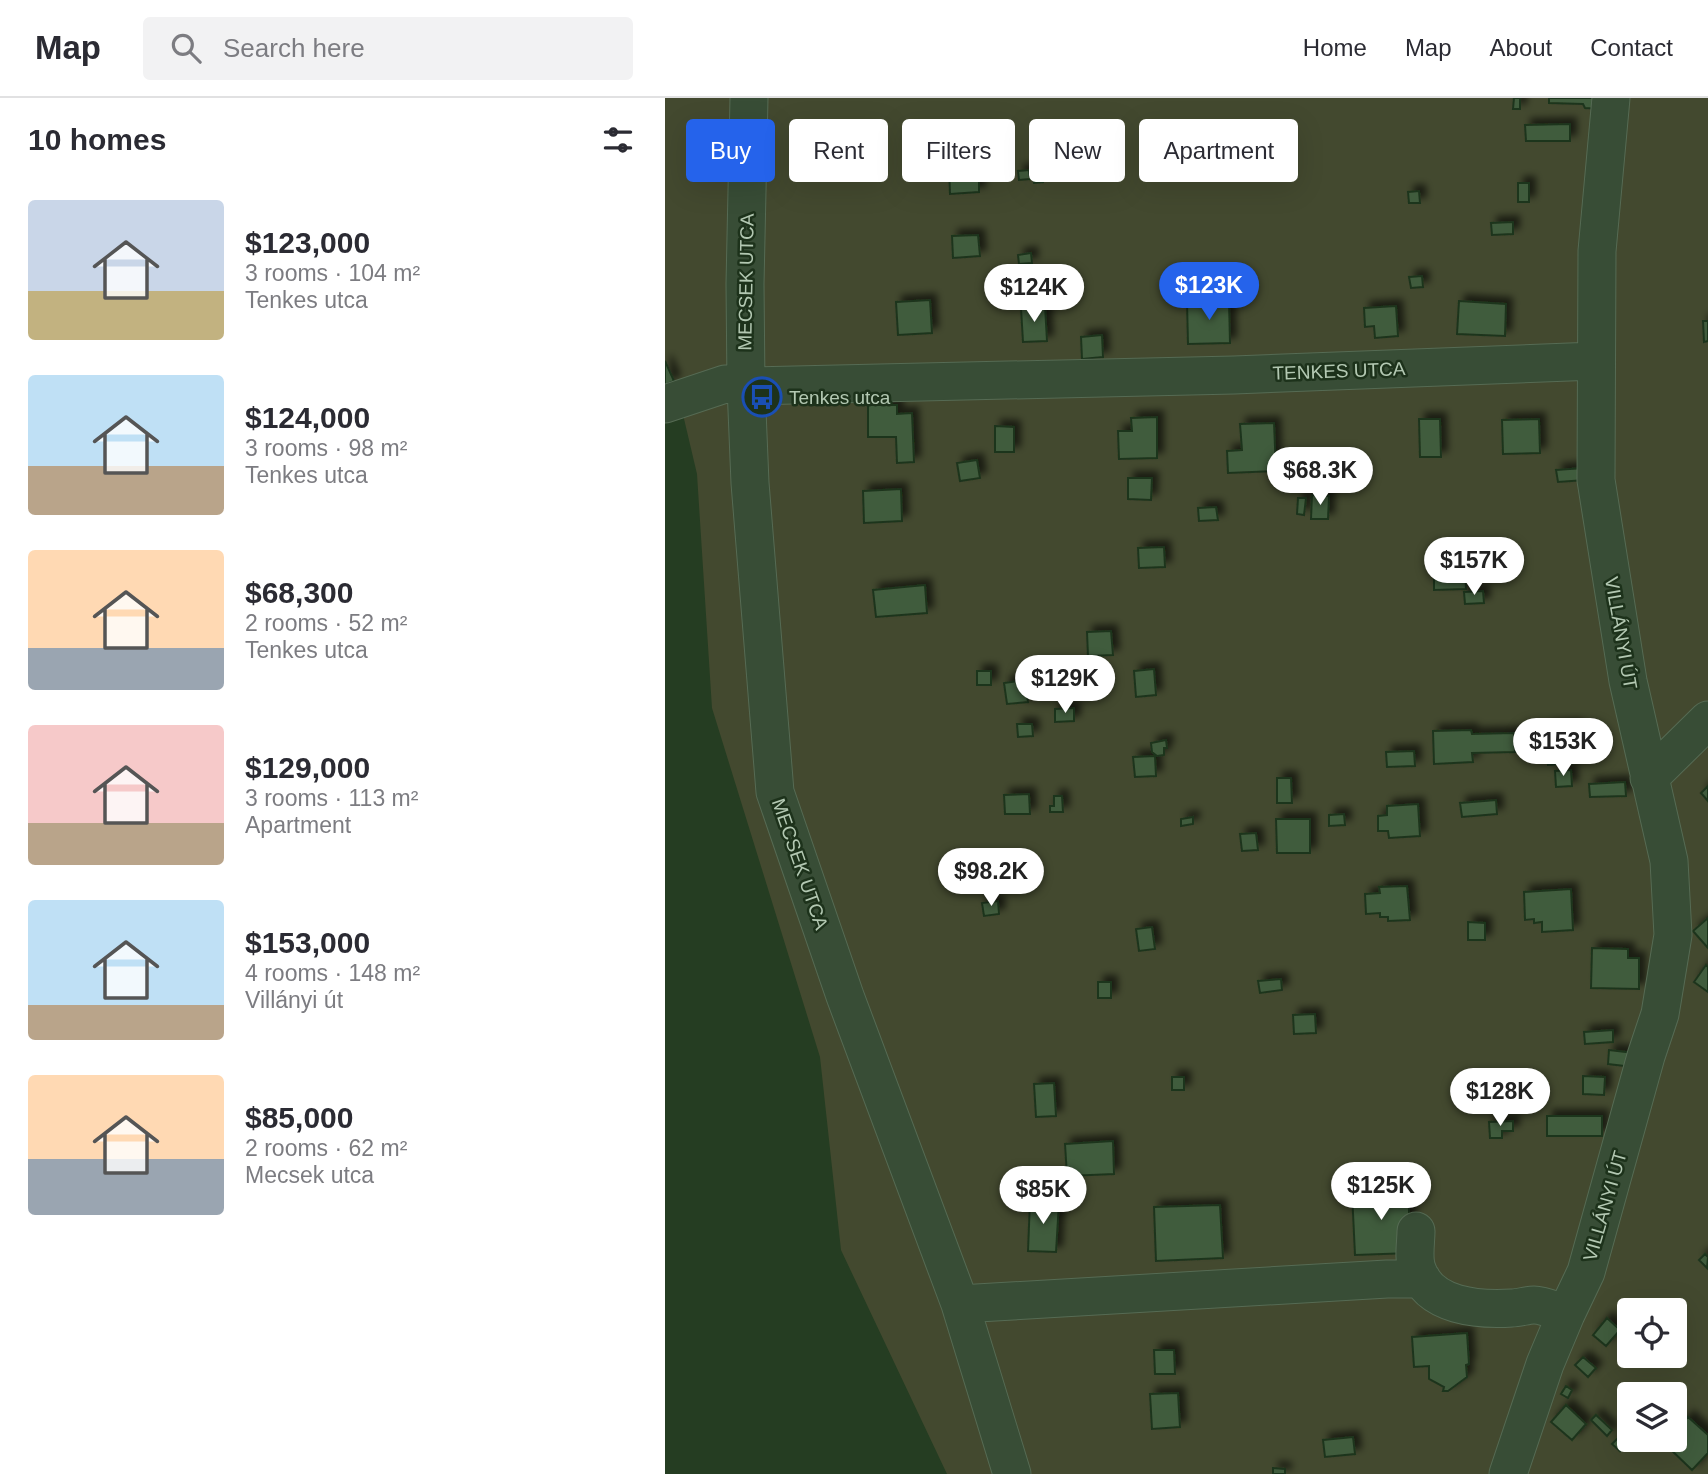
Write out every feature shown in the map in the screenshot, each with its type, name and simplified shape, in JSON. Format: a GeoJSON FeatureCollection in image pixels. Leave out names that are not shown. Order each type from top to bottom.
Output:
{"type":"FeatureCollection","features":[{"type":"Feature","properties":{"kind":"street","name":"MECSEK UTCA"},"geometry":{"type":"LineString","coordinates":[[749,98],[746,386],[750,483],[775,792],[845,996],[960,1304],[1012,1474]]}},
{"type":"Feature","properties":{"kind":"street","name":"VILLÁNYI ÚT"},"geometry":{"type":"LineString","coordinates":[[1508,1474],[1545,1364],[1586,1272],[1660,1014],[1670,962],[1673,913],[1669,861],[1626,667],[1596,480],[1597,251],[1611,98]]}},
{"type":"Feature","properties":{"kind":"street","name":"TENKES UTCA"},"geometry":{"type":"LineString","coordinates":[[665,404],[725,384],[746,386],[1234,375],[1595,360]]}},
{"type":"Feature","properties":{"kind":"street"},"geometry":{"type":"LineString","coordinates":[[1649,778],[1708,720]]}},
{"type":"Feature","properties":{"kind":"street"},"geometry":{"type":"LineString","coordinates":[[1416,1231],[1416,1268],[1434,1293],[1447,1301],[1496,1309],[1536,1304],[1566,1314]]}},
{"type":"Feature","properties":{"kind":"street"},"geometry":{"type":"LineString","coordinates":[[960,1304],[1422,1279]]}},
{"type":"Feature","properties":{"kind":"green space"},"geometry":{"type":"Polygon","coordinates":[[[665,98],[1708,98],[1708,1474],[947,1474],[841,1250],[820,1057],[712,708],[697,474],[677,389],[665,364],[665,98]]]}},
{"type":"Feature","properties":{"kind":"building"},"geometry":{"type":"Polygon","coordinates":[[[1514,98],[1520,98],[1520,109],[1513,109],[1514,98]]]}},
{"type":"Feature","properties":{"kind":"building"},"geometry":{"type":"Polygon","coordinates":[[[1549,98],[1602,98],[1601,109],[1585,108],[1583,104],[1549,103],[1549,98]]]}},
{"type":"Feature","properties":{"kind":"building"},"geometry":{"type":"Polygon","coordinates":[[[1570,124],[1570,141],[1526,141],[1525,125],[1570,124]]]}},
{"type":"Feature","properties":{"kind":"building"},"geometry":{"type":"Polygon","coordinates":[[[1029,170],[1029,179],[1019,180],[1018,171],[1029,170]]]}},
{"type":"Feature","properties":{"kind":"building"},"geometry":{"type":"Polygon","coordinates":[[[950,182],[979,182],[979,192],[950,194],[950,182]]]}},
{"type":"Feature","properties":{"kind":"building"},"geometry":{"type":"Polygon","coordinates":[[[1518,183],[1529,183],[1529,202],[1518,202],[1518,183]]]}},
{"type":"Feature","properties":{"kind":"building"},"geometry":{"type":"Polygon","coordinates":[[[1419,191],[1420,203],[1409,203],[1408,192],[1419,191]]]}},
{"type":"Feature","properties":{"kind":"building"},"geometry":{"type":"Polygon","coordinates":[[[1513,222],[1513,234],[1492,235],[1491,223],[1513,222]]]}},
{"type":"Feature","properties":{"kind":"building"},"geometry":{"type":"Polygon","coordinates":[[[978,235],[980,256],[953,258],[952,236],[978,235]]]}},
{"type":"Feature","properties":{"kind":"building"},"geometry":{"type":"Polygon","coordinates":[[[1031,253],[1032,263],[1019,264],[1018,255],[1031,253]]]}},
{"type":"Feature","properties":{"kind":"building"},"geometry":{"type":"Polygon","coordinates":[[[1422,276],[1423,287],[1411,288],[1409,277],[1422,276]]]}},
{"type":"Feature","properties":{"kind":"building"},"geometry":{"type":"Polygon","coordinates":[[[930,300],[932,333],[898,335],[896,302],[930,300]]]}},
{"type":"Feature","properties":{"kind":"building"},"geometry":{"type":"Polygon","coordinates":[[[1229,301],[1230,343],[1188,344],[1187,302],[1229,301]]]}},
{"type":"Feature","properties":{"kind":"building"},"geometry":{"type":"Polygon","coordinates":[[[1459,301],[1506,304],[1505,336],[1457,334],[1459,301]]]}},
{"type":"Feature","properties":{"kind":"building"},"geometry":{"type":"Polygon","coordinates":[[[1045,306],[1047,341],[1023,342],[1021,308],[1045,306]]]}},
{"type":"Feature","properties":{"kind":"building"},"geometry":{"type":"Polygon","coordinates":[[[1396,306],[1398,336],[1375,338],[1374,326],[1365,327],[1364,308],[1396,306]]]}},
{"type":"Feature","properties":{"kind":"building"},"geometry":{"type":"Polygon","coordinates":[[[1703,321],[1708,321],[1708,341],[1704,342],[1703,321]]]}},
{"type":"Feature","properties":{"kind":"building"},"geometry":{"type":"Polygon","coordinates":[[[1102,335],[1103,357],[1082,359],[1081,337],[1102,335]]]}},
{"type":"Feature","properties":{"kind":"building"},"geometry":{"type":"Polygon","coordinates":[[[665,361],[674,381],[665,385],[665,361]]]}},
{"type":"Feature","properties":{"kind":"building"},"geometry":{"type":"Polygon","coordinates":[[[868,405],[897,405],[897,414],[912,413],[914,462],[897,463],[896,437],[868,437],[868,405]]]}},
{"type":"Feature","properties":{"kind":"building"},"geometry":{"type":"Polygon","coordinates":[[[1157,417],[1157,458],[1119,459],[1118,431],[1132,431],[1131,418],[1157,417]]]}},
{"type":"Feature","properties":{"kind":"building"},"geometry":{"type":"Polygon","coordinates":[[[1419,419],[1440,419],[1441,457],[1420,457],[1419,419]]]}},
{"type":"Feature","properties":{"kind":"building"},"geometry":{"type":"Polygon","coordinates":[[[1539,419],[1540,453],[1503,454],[1502,420],[1539,419]]]}},
{"type":"Feature","properties":{"kind":"building"},"geometry":{"type":"Polygon","coordinates":[[[1274,423],[1276,471],[1228,473],[1227,451],[1242,450],[1240,424],[1274,423]]]}},
{"type":"Feature","properties":{"kind":"building"},"geometry":{"type":"Polygon","coordinates":[[[995,426],[1014,427],[1014,452],[995,452],[995,426]]]}},
{"type":"Feature","properties":{"kind":"building"},"geometry":{"type":"Polygon","coordinates":[[[977,460],[980,478],[960,481],[957,463],[977,460]]]}},
{"type":"Feature","properties":{"kind":"building"},"geometry":{"type":"Polygon","coordinates":[[[1584,468],[1585,480],[1558,482],[1556,470],[1584,468]]]}},
{"type":"Feature","properties":{"kind":"building"},"geometry":{"type":"Polygon","coordinates":[[[1128,478],[1152,478],[1151,500],[1128,499],[1128,478]]]}},
{"type":"Feature","properties":{"kind":"building"},"geometry":{"type":"Polygon","coordinates":[[[901,489],[902,521],[864,523],[863,491],[901,489]]]}},
{"type":"Feature","properties":{"kind":"building"},"geometry":{"type":"Polygon","coordinates":[[[1312,495],[1329,496],[1328,519],[1311,519],[1312,495]]]}},
{"type":"Feature","properties":{"kind":"building"},"geometry":{"type":"Polygon","coordinates":[[[1298,498],[1306,498],[1304,515],[1297,514],[1298,498]]]}},
{"type":"Feature","properties":{"kind":"building"},"geometry":{"type":"Polygon","coordinates":[[[1216,507],[1218,520],[1199,521],[1198,508],[1216,507]]]}},
{"type":"Feature","properties":{"kind":"building"},"geometry":{"type":"Polygon","coordinates":[[[1164,547],[1165,567],[1139,568],[1138,548],[1164,547]]]}},
{"type":"Feature","properties":{"kind":"building"},"geometry":{"type":"Polygon","coordinates":[[[1465,565],[1466,589],[1434,590],[1434,577],[1445,576],[1444,566],[1465,565]]]}},
{"type":"Feature","properties":{"kind":"building"},"geometry":{"type":"Polygon","coordinates":[[[925,585],[927,613],[876,617],[873,590],[925,585]]]}},
{"type":"Feature","properties":{"kind":"building"},"geometry":{"type":"Polygon","coordinates":[[[1483,591],[1484,603],[1465,604],[1464,592],[1483,591]]]}},
{"type":"Feature","properties":{"kind":"building"},"geometry":{"type":"Polygon","coordinates":[[[1111,631],[1113,655],[1088,656],[1087,632],[1111,631]]]}},
{"type":"Feature","properties":{"kind":"building"},"geometry":{"type":"Polygon","coordinates":[[[1154,669],[1156,695],[1136,697],[1134,671],[1154,669]]]}},
{"type":"Feature","properties":{"kind":"building"},"geometry":{"type":"Polygon","coordinates":[[[977,671],[991,671],[991,685],[977,685],[977,671]]]}},
{"type":"Feature","properties":{"kind":"building"},"geometry":{"type":"Polygon","coordinates":[[[1025,680],[1028,702],[1007,704],[1004,683],[1025,680]]]}},
{"type":"Feature","properties":{"kind":"building"},"geometry":{"type":"Polygon","coordinates":[[[1074,708],[1074,721],[1055,722],[1055,709],[1074,708]]]}},
{"type":"Feature","properties":{"kind":"building"},"geometry":{"type":"Polygon","coordinates":[[[1017,724],[1032,724],[1033,736],[1018,737],[1017,724]]]}},
{"type":"Feature","properties":{"kind":"building"},"geometry":{"type":"Polygon","coordinates":[[[1575,726],[1577,763],[1548,765],[1546,728],[1575,726]]]}},
{"type":"Feature","properties":{"kind":"building"},"geometry":{"type":"Polygon","coordinates":[[[1471,730],[1472,734],[1514,733],[1515,752],[1472,753],[1473,762],[1434,764],[1433,731],[1471,730]]]}},
{"type":"Feature","properties":{"kind":"building"},"geometry":{"type":"Polygon","coordinates":[[[1166,740],[1164,755],[1157,756],[1152,752],[1151,743],[1166,740]]]}},
{"type":"Feature","properties":{"kind":"building"},"geometry":{"type":"Polygon","coordinates":[[[1414,751],[1415,766],[1387,767],[1386,752],[1414,751]]]}},
{"type":"Feature","properties":{"kind":"building"},"geometry":{"type":"Polygon","coordinates":[[[1155,756],[1156,776],[1135,777],[1133,757],[1155,756]]]}},
{"type":"Feature","properties":{"kind":"building"},"geometry":{"type":"Polygon","coordinates":[[[1571,770],[1572,786],[1556,787],[1555,771],[1571,770]]]}},
{"type":"Feature","properties":{"kind":"building"},"geometry":{"type":"Polygon","coordinates":[[[1277,778],[1291,778],[1292,803],[1277,803],[1277,778]]]}},
{"type":"Feature","properties":{"kind":"building"},"geometry":{"type":"Polygon","coordinates":[[[1625,782],[1626,796],[1590,797],[1589,784],[1625,782]]]}},
{"type":"Feature","properties":{"kind":"building"},"geometry":{"type":"Polygon","coordinates":[[[1708,786],[1708,801],[1701,793],[1708,786]]]}},
{"type":"Feature","properties":{"kind":"building"},"geometry":{"type":"Polygon","coordinates":[[[1029,794],[1030,814],[1005,814],[1004,795],[1029,794]]]}},
{"type":"Feature","properties":{"kind":"building"},"geometry":{"type":"Polygon","coordinates":[[[1054,796],[1062,796],[1063,812],[1050,812],[1050,806],[1054,806],[1054,796]]]}},
{"type":"Feature","properties":{"kind":"building"},"geometry":{"type":"Polygon","coordinates":[[[1496,800],[1497,814],[1462,817],[1460,803],[1496,800]]]}},
{"type":"Feature","properties":{"kind":"building"},"geometry":{"type":"Polygon","coordinates":[[[1418,804],[1420,836],[1389,838],[1388,831],[1378,831],[1378,816],[1387,815],[1387,806],[1418,804]]]}},
{"type":"Feature","properties":{"kind":"building"},"geometry":{"type":"Polygon","coordinates":[[[1344,814],[1345,825],[1329,826],[1329,815],[1344,814]]]}},
{"type":"Feature","properties":{"kind":"building"},"geometry":{"type":"Polygon","coordinates":[[[1193,817],[1193,824],[1181,826],[1181,819],[1193,817]]]}},
{"type":"Feature","properties":{"kind":"building"},"geometry":{"type":"Polygon","coordinates":[[[1276,819],[1310,819],[1310,853],[1277,853],[1276,819]]]}},
{"type":"Feature","properties":{"kind":"building"},"geometry":{"type":"Polygon","coordinates":[[[1256,833],[1258,850],[1242,851],[1240,834],[1256,833]]]}},
{"type":"Feature","properties":{"kind":"building"},"geometry":{"type":"Polygon","coordinates":[[[1407,886],[1410,920],[1388,921],[1388,917],[1380,917],[1380,913],[1366,914],[1365,894],[1380,893],[1379,887],[1407,886]]]}},
{"type":"Feature","properties":{"kind":"building"},"geometry":{"type":"Polygon","coordinates":[[[1571,889],[1573,930],[1542,932],[1542,922],[1525,920],[1524,892],[1571,889]]]}},
{"type":"Feature","properties":{"kind":"building"},"geometry":{"type":"Polygon","coordinates":[[[998,901],[999,914],[984,916],[982,903],[998,901]]]}},
{"type":"Feature","properties":{"kind":"building"},"geometry":{"type":"Polygon","coordinates":[[[1708,918],[1708,948],[1693,931],[1708,918]]]}},
{"type":"Feature","properties":{"kind":"building"},"geometry":{"type":"Polygon","coordinates":[[[1468,922],[1485,923],[1485,940],[1468,940],[1468,922]]]}},
{"type":"Feature","properties":{"kind":"building"},"geometry":{"type":"Polygon","coordinates":[[[1152,927],[1155,949],[1139,951],[1136,929],[1152,927]]]}},
{"type":"Feature","properties":{"kind":"building"},"geometry":{"type":"Polygon","coordinates":[[[1592,948],[1628,949],[1628,958],[1639,958],[1639,989],[1591,988],[1592,948]]]}},
{"type":"Feature","properties":{"kind":"building"},"geometry":{"type":"Polygon","coordinates":[[[1706,965],[1708,967],[1708,992],[1694,982],[1706,965]]]}},
{"type":"Feature","properties":{"kind":"building"},"geometry":{"type":"Polygon","coordinates":[[[1281,979],[1282,990],[1260,993],[1258,981],[1281,979]]]}},
{"type":"Feature","properties":{"kind":"building"},"geometry":{"type":"Polygon","coordinates":[[[1098,982],[1111,982],[1111,998],[1098,998],[1098,982]]]}},
{"type":"Feature","properties":{"kind":"building"},"geometry":{"type":"Polygon","coordinates":[[[1315,1014],[1316,1033],[1294,1034],[1293,1015],[1315,1014]]]}},
{"type":"Feature","properties":{"kind":"building"},"geometry":{"type":"Polygon","coordinates":[[[1613,1030],[1613,1042],[1585,1044],[1584,1032],[1613,1030]]]}},
{"type":"Feature","properties":{"kind":"building"},"geometry":{"type":"Polygon","coordinates":[[[1609,1050],[1634,1053],[1633,1067],[1608,1064],[1609,1050]]]}},
{"type":"Feature","properties":{"kind":"building"},"geometry":{"type":"Polygon","coordinates":[[[1583,1076],[1605,1077],[1604,1095],[1583,1094],[1583,1076]]]}},
{"type":"Feature","properties":{"kind":"building"},"geometry":{"type":"Polygon","coordinates":[[[1172,1077],[1184,1077],[1184,1090],[1172,1090],[1172,1077]]]}},
{"type":"Feature","properties":{"kind":"building"},"geometry":{"type":"Polygon","coordinates":[[[1054,1083],[1056,1116],[1036,1117],[1034,1084],[1054,1083]]]}},
{"type":"Feature","properties":{"kind":"building"},"geometry":{"type":"Polygon","coordinates":[[[1547,1116],[1602,1116],[1602,1136],[1547,1136],[1547,1116]]]}},
{"type":"Feature","properties":{"kind":"building"},"geometry":{"type":"Polygon","coordinates":[[[1513,1121],[1513,1131],[1502,1131],[1502,1138],[1490,1138],[1489,1122],[1513,1121]]]}},
{"type":"Feature","properties":{"kind":"building"},"geometry":{"type":"Polygon","coordinates":[[[1113,1141],[1114,1174],[1067,1176],[1065,1144],[1113,1141]]]}},
{"type":"Feature","properties":{"kind":"building"},"geometry":{"type":"Polygon","coordinates":[[[1408,1190],[1411,1253],[1355,1255],[1352,1192],[1408,1190]]]}},
{"type":"Feature","properties":{"kind":"building"},"geometry":{"type":"Polygon","coordinates":[[[1030,1201],[1059,1202],[1056,1252],[1028,1251],[1030,1201]]]}},
{"type":"Feature","properties":{"kind":"building"},"geometry":{"type":"Polygon","coordinates":[[[1220,1205],[1223,1258],[1156,1261],[1154,1207],[1220,1205]]]}},
{"type":"Feature","properties":{"kind":"building"},"geometry":{"type":"Polygon","coordinates":[[[1705,1254],[1708,1257],[1707,1268],[1699,1260],[1705,1254]]]}},
{"type":"Feature","properties":{"kind":"building"},"geometry":{"type":"Polygon","coordinates":[[[1607,1318],[1617,1327],[1617,1333],[1606,1346],[1593,1335],[1607,1318]]]}},
{"type":"Feature","properties":{"kind":"building"},"geometry":{"type":"Polygon","coordinates":[[[1467,1333],[1467,1377],[1448,1391],[1443,1391],[1444,1387],[1429,1379],[1429,1366],[1414,1367],[1412,1337],[1467,1333]]]}},
{"type":"Feature","properties":{"kind":"building"},"geometry":{"type":"Polygon","coordinates":[[[1154,1350],[1174,1350],[1175,1374],[1155,1374],[1154,1350]]]}},
{"type":"Feature","properties":{"kind":"building"},"geometry":{"type":"Polygon","coordinates":[[[1583,1357],[1596,1368],[1588,1377],[1575,1365],[1583,1357]]]}},
{"type":"Feature","properties":{"kind":"building"},"geometry":{"type":"Polygon","coordinates":[[[1566,1386],[1572,1390],[1568,1398],[1561,1394],[1566,1386]]]}},
{"type":"Feature","properties":{"kind":"building"},"geometry":{"type":"Polygon","coordinates":[[[1178,1393],[1180,1427],[1152,1429],[1150,1394],[1178,1393]]]}},
{"type":"Feature","properties":{"kind":"building"},"geometry":{"type":"Polygon","coordinates":[[[1566,1405],[1586,1424],[1572,1440],[1551,1422],[1566,1405]]]}},
{"type":"Feature","properties":{"kind":"building"},"geometry":{"type":"Polygon","coordinates":[[[1596,1415],[1612,1430],[1607,1436],[1591,1420],[1596,1415]]]}},
{"type":"Feature","properties":{"kind":"building"},"geometry":{"type":"Polygon","coordinates":[[[1687,1418],[1708,1435],[1708,1453],[1692,1470],[1673,1452],[1687,1452],[1687,1418]]]}},
{"type":"Feature","properties":{"kind":"building"},"geometry":{"type":"Polygon","coordinates":[[[1353,1437],[1355,1454],[1325,1457],[1323,1440],[1353,1437]]]}},
{"type":"Feature","properties":{"kind":"building"},"geometry":{"type":"Polygon","coordinates":[[[1273,1468],[1285,1469],[1285,1474],[1273,1474],[1273,1468]]]}},
{"type":"Feature","properties":{"kind":"place","name":"Tenkes utca"},"geometry":{"type":"Point","coordinates":[762,397]}}]}
